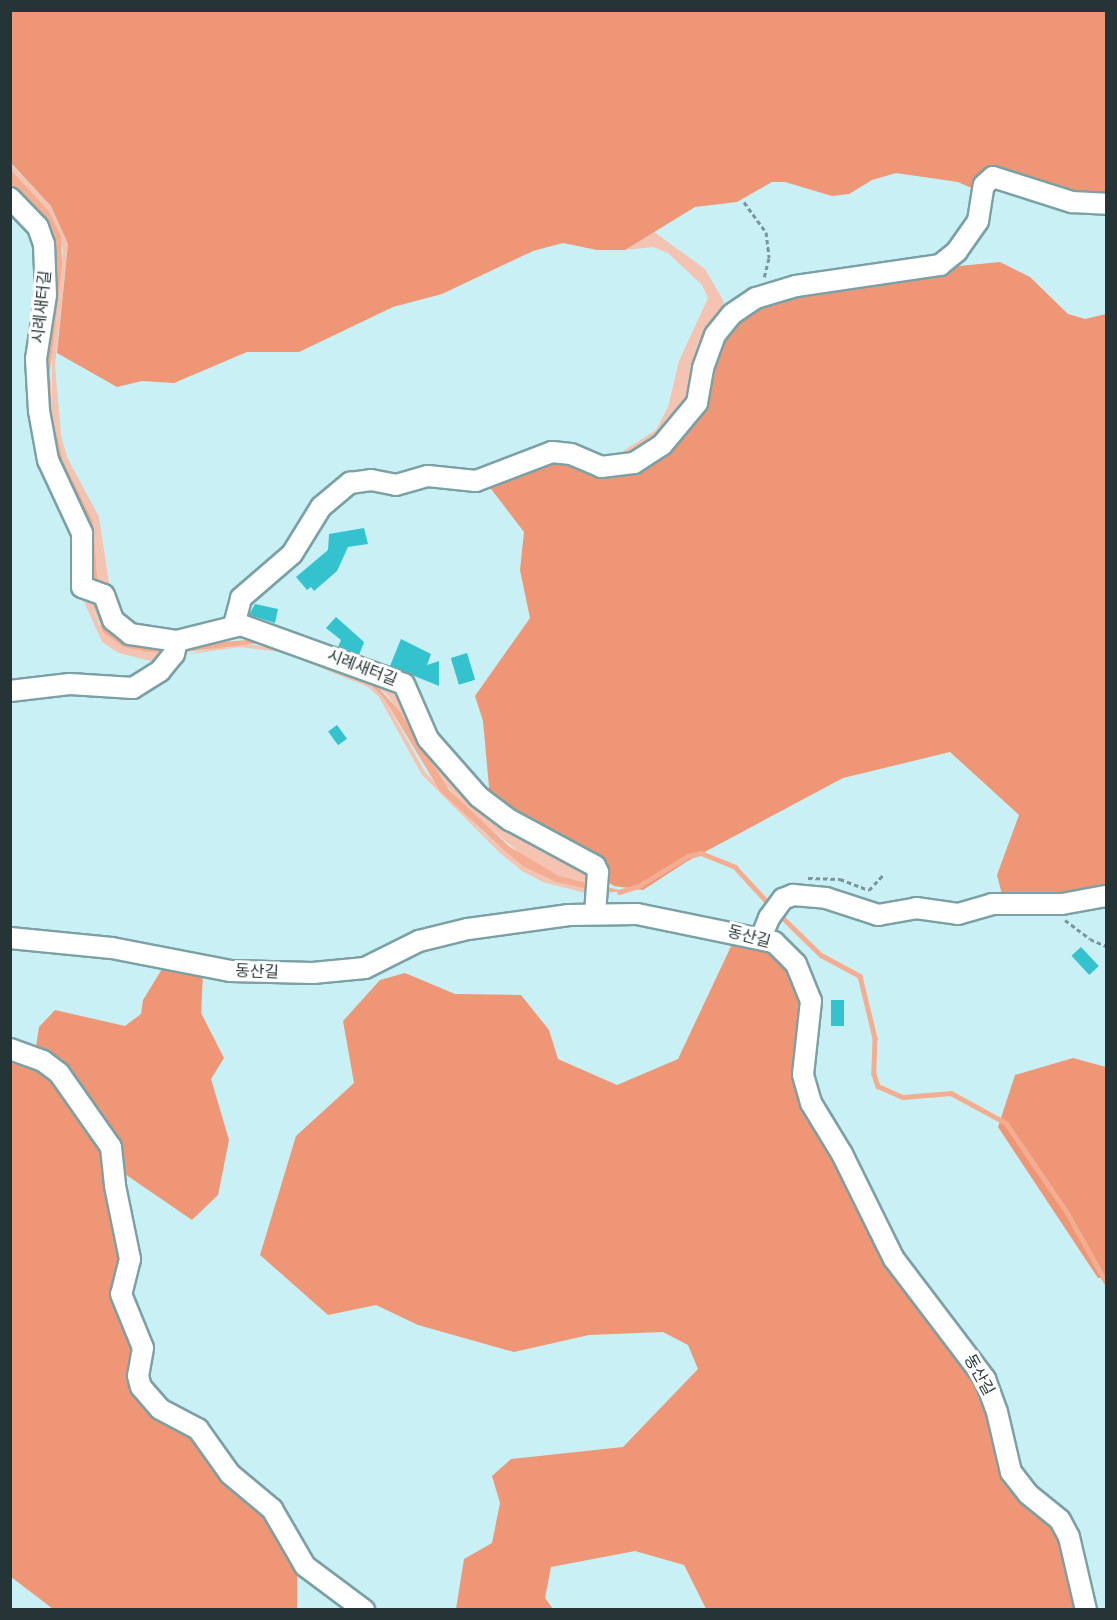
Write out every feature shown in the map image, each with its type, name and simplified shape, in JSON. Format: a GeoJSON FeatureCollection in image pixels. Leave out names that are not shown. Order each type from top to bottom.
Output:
{"type":"FeatureCollection","features":[{"type":"Feature","properties":{"kind":"street"},"geometry":{"type":"LineString","coordinates":[[234,625],[241,598],[292,554],[321,507],[350,483],[371,480],[396,485],[428,476],[476,481],[552,452],[571,454],[601,467],[634,463],[662,445],[697,404],[703,368],[715,335],[732,314],[756,298],[796,286],[940,265],[957,251],[978,221],[984,185],[993,177],[1072,202],[1107,204]]}},
{"type":"Feature","properties":{"kind":"street","name":"시례새터길"},"geometry":{"type":"LineString","coordinates":[[10,198],[38,227],[44,244],[46,295],[36,359],[42,432],[52,470],[79,523],[83,545],[80,583],[106,597],[113,621],[123,630],[175,648],[234,625],[264,631],[404,684],[428,739],[473,791],[510,820],[590,862],[597,868],[596,896]]}},
{"type":"Feature","properties":{"kind":"street"},"geometry":{"type":"LineString","coordinates":[[10,691],[70,684],[133,688],[160,671],[175,648]]}},
{"type":"Feature","properties":{"kind":"street"},"geometry":{"type":"LineString","coordinates":[[761,938],[769,918],[783,899],[793,895],[826,898],[878,915],[916,908],[949,914],[1000,903],[1049,905],[1107,896]]}},
{"type":"Feature","properties":{"kind":"street","name":"동산길"},"geometry":{"type":"LineString","coordinates":[[10,938],[112,948],[230,971],[313,973],[365,968],[419,941],[596,896],[637,914],[761,938],[788,953],[808,988],[811,1013],[803,1075],[811,1103],[842,1154],[894,1259],[985,1379],[997,1412],[1011,1472],[1028,1494],[1060,1520],[1069,1537],[1086,1610]]}},
{"type":"Feature","properties":{"kind":"street"},"geometry":{"type":"LineString","coordinates":[[10,1050],[43,1061],[59,1073],[111,1147],[115,1186],[129,1249],[129,1269],[121,1294],[143,1348],[138,1376],[141,1387],[160,1409],[198,1429],[230,1474],[272,1509],[305,1566],[364,1610]]}},
{"type":"Feature","properties":{"kind":"path"},"geometry":{"type":"LineString","coordinates":[[744,202],[766,232],[768,268],[760,283]]}},
{"type":"Feature","properties":{"kind":"path"},"geometry":{"type":"LineString","coordinates":[[1049,905],[1079,932],[1107,946]]}},
{"type":"Feature","properties":{"kind":"shaded area"},"geometry":{"type":"Polygon","coordinates":[[[10,11],[1106,11],[1106,200],[1010,178],[978,191],[958,182],[896,173],[872,180],[849,194],[832,196],[785,182],[772,182],[737,202],[695,207],[625,250],[597,250],[563,243],[533,251],[442,294],[393,307],[299,352],[247,352],[174,383],[142,381],[117,387],[57,353],[68,244],[51,206],[11,163],[10,11]]]}},
{"type":"Feature","properties":{"kind":"shaded area"},"geometry":{"type":"Polygon","coordinates":[[[11,164],[51,206],[68,244],[55,365],[61,435],[67,457],[99,517],[109,583],[104,586],[98,586],[93,521],[63,461],[52,413],[52,346],[63,250],[48,210],[11,170],[11,164]]]}},
{"type":"Feature","properties":{"kind":"shaded area"},"geometry":{"type":"Polygon","coordinates":[[[11,170],[48,210],[61,236],[62,264],[50,371],[52,413],[63,461],[93,521],[99,601],[108,629],[123,640],[150,648],[259,639],[371,679],[400,712],[449,790],[510,847],[559,876],[624,891],[603,893],[556,882],[524,867],[440,791],[385,700],[368,682],[258,643],[185,652],[148,652],[123,647],[103,632],[91,600],[85,514],[60,467],[51,439],[44,369],[54,270],[53,245],[41,218],[11,184],[11,170]]]}},
{"type":"Feature","properties":{"kind":"shaded area"},"geometry":{"type":"Polygon","coordinates":[[[654,232],[705,269],[724,302],[711,328],[699,387],[669,434],[619,463],[583,454],[592,450],[608,456],[620,453],[656,430],[668,407],[679,361],[708,298],[702,285],[668,253],[653,247],[625,250],[654,232]]]}},
{"type":"Feature","properties":{"kind":"shaded area"},"geometry":{"type":"Polygon","coordinates":[[[1000,262],[1030,277],[1068,314],[1085,319],[1106,314],[1106,891],[1003,899],[997,875],[1019,815],[950,752],[843,778],[686,862],[643,890],[614,886],[485,795],[489,787],[483,721],[475,696],[530,618],[520,570],[524,532],[488,485],[548,458],[578,462],[664,448],[714,346],[758,302],[949,267],[1000,262]]]}},
{"type":"Feature","properties":{"kind":"shaded area"},"geometry":{"type":"Polygon","coordinates":[[[82,597],[91,600],[99,625],[134,649],[165,653],[159,663],[119,653],[102,642],[82,597]]]}},
{"type":"Feature","properties":{"kind":"shaded area"},"geometry":{"type":"Polygon","coordinates":[[[244,631],[356,670],[396,690],[409,702],[426,742],[478,801],[518,829],[587,866],[592,872],[591,883],[559,876],[529,861],[463,805],[434,771],[389,697],[371,679],[259,639],[231,639],[187,648],[226,633],[244,631]]]}},
{"type":"Feature","properties":{"kind":"shaded area"},"geometry":{"type":"Polygon","coordinates":[[[236,643],[274,647],[368,683],[385,700],[425,772],[481,830],[524,867],[556,882],[590,890],[589,894],[543,882],[522,871],[500,853],[422,775],[379,697],[368,687],[282,652],[239,647],[183,655],[236,643]]]}},
{"type":"Feature","properties":{"kind":"shaded area"},"geometry":{"type":"Polygon","coordinates":[[[734,940],[766,948],[785,964],[802,999],[798,1080],[984,1396],[1007,1482],[1058,1533],[1080,1609],[706,1609],[684,1565],[635,1551],[551,1567],[545,1598],[553,1609],[456,1609],[464,1559],[492,1543],[500,1503],[492,1476],[511,1459],[623,1447],[698,1369],[688,1345],[663,1332],[589,1335],[514,1352],[418,1325],[376,1305],[328,1315],[260,1255],[296,1136],[354,1083],[343,1021],[380,980],[405,973],[455,994],[521,995],[549,1030],[558,1059],[617,1085],[678,1059],[734,940]]]}},
{"type":"Feature","properties":{"kind":"shaded area"},"geometry":{"type":"Polygon","coordinates":[[[165,964],[203,975],[201,1013],[224,1058],[211,1079],[229,1140],[218,1195],[192,1220],[119,1170],[35,1053],[39,1027],[55,1010],[125,1026],[141,1014],[143,1000],[165,964]]]}},
{"type":"Feature","properties":{"kind":"shaded area"},"geometry":{"type":"Polygon","coordinates":[[[22,1058],[40,1062],[99,1133],[134,1331],[134,1374],[258,1501],[297,1569],[297,1609],[53,1609],[11,1577],[10,1065],[22,1058]]]}},
{"type":"Feature","properties":{"kind":"shaded area"},"geometry":{"type":"Polygon","coordinates":[[[1073,1058],[1106,1067],[1106,1278],[1098,1278],[998,1127],[1015,1075],[1073,1058]]]}},
{"type":"Feature","properties":{"kind":"building"},"geometry":{"type":"Polygon","coordinates":[[[364,528],[368,544],[348,547],[337,571],[314,591],[311,587],[307,590],[296,577],[328,550],[329,534],[364,528]]]}},
{"type":"Feature","properties":{"kind":"building"},"geometry":{"type":"Polygon","coordinates":[[[255,604],[278,609],[275,623],[249,615],[255,604]]]}},
{"type":"Feature","properties":{"kind":"building"},"geometry":{"type":"Polygon","coordinates":[[[336,617],[364,642],[359,655],[338,647],[341,640],[326,628],[336,617]]]}},
{"type":"Feature","properties":{"kind":"building"},"geometry":{"type":"Polygon","coordinates":[[[401,639],[431,654],[427,665],[439,661],[439,686],[390,666],[401,639]]]}},
{"type":"Feature","properties":{"kind":"building"},"geometry":{"type":"Polygon","coordinates":[[[467,653],[475,680],[459,685],[451,658],[467,653]]]}},
{"type":"Feature","properties":{"kind":"building"},"geometry":{"type":"Polygon","coordinates":[[[337,725],[347,739],[338,745],[328,731],[337,725]]]}},
{"type":"Feature","properties":{"kind":"building"},"geometry":{"type":"Polygon","coordinates":[[[1081,947],[1099,966],[1089,975],[1071,956],[1081,947]]]}},
{"type":"Feature","properties":{"kind":"building"},"geometry":{"type":"Polygon","coordinates":[[[831,1000],[844,1000],[844,1026],[831,1026],[831,1000]]]}},
{"type":"Feature","properties":{"kind":"waterway"},"geometry":{"type":"LineString","coordinates":[[619,892],[639,886],[688,856],[701,853],[735,867],[771,906]]}},
{"type":"Feature","properties":{"kind":"waterway"},"geometry":{"type":"LineString","coordinates":[[779,914],[821,955],[860,976],[875,1038],[874,1074],[878,1086],[903,1097],[951,1093],[1006,1123],[1068,1214],[1106,1282]]}}]}
